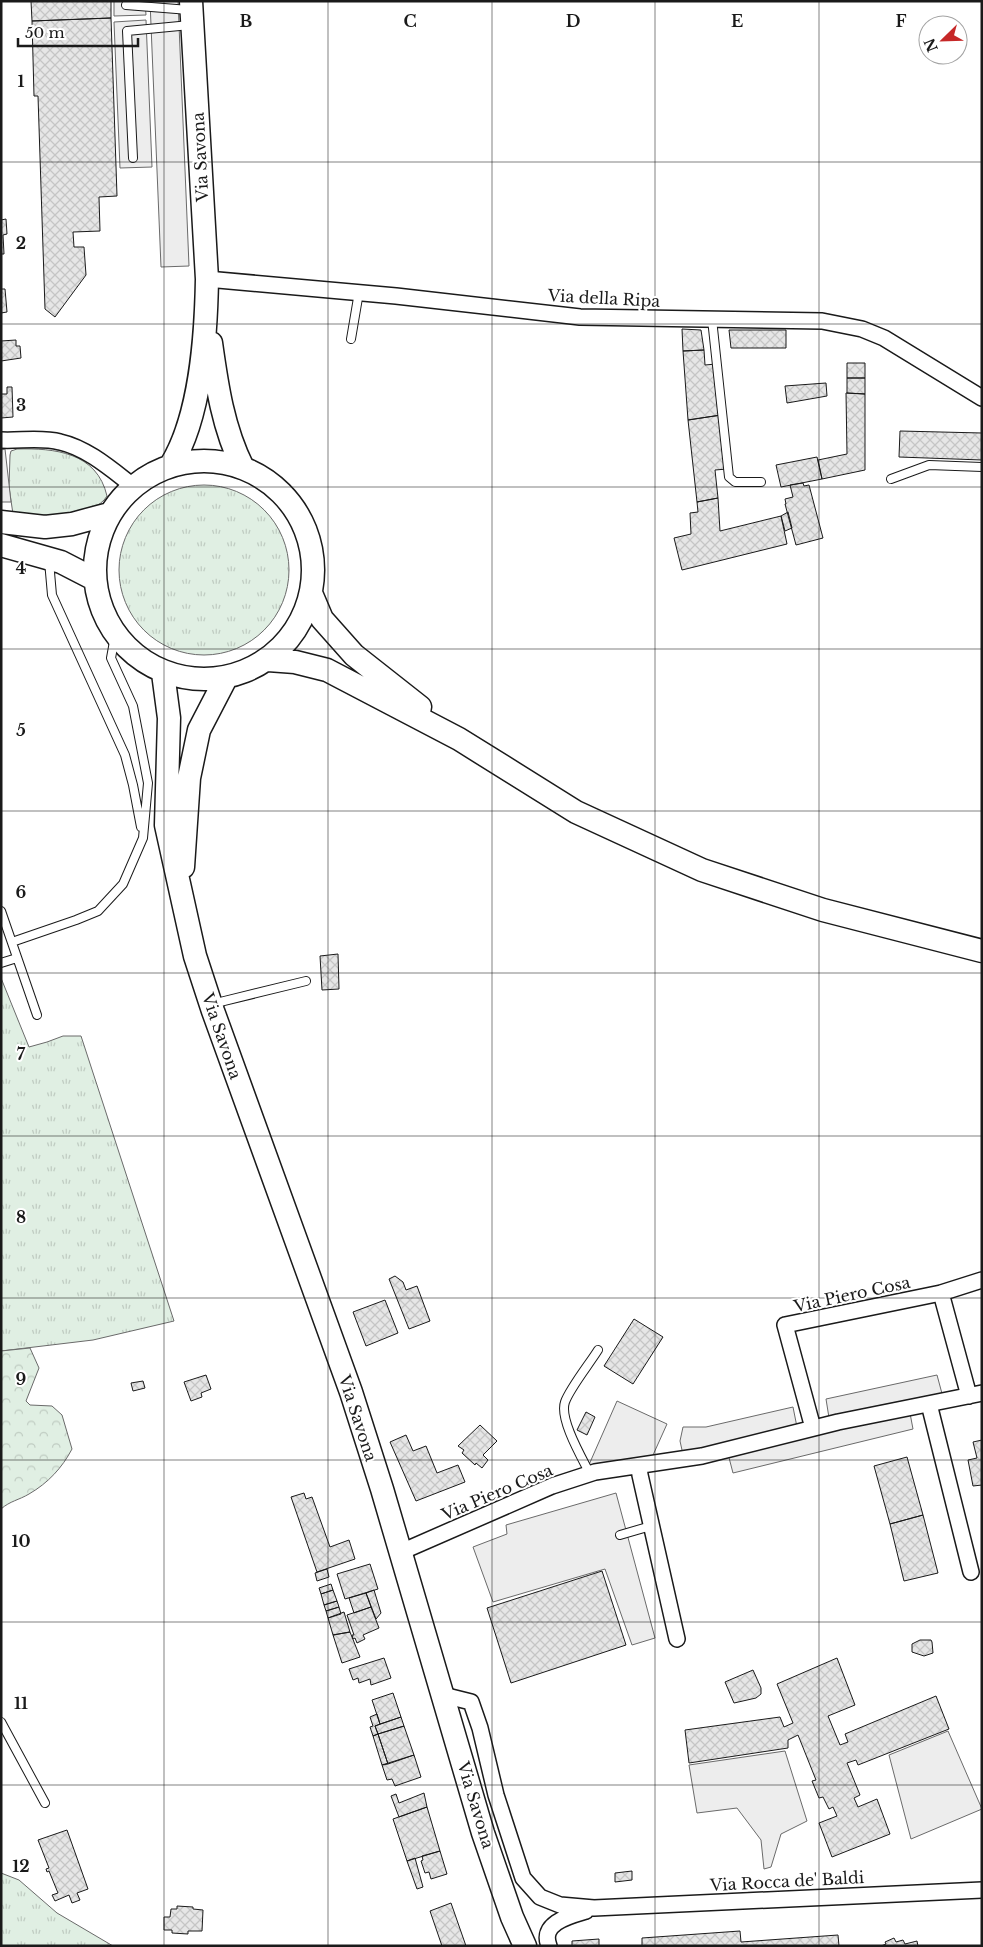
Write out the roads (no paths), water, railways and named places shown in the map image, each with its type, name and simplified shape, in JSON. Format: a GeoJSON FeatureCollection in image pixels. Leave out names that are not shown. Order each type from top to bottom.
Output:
{"type":"FeatureCollection","features":[{"type":"Feature","properties":{"kind":"main road","name":"Via Savona"},"geometry":{"type":"LineString","coordinates":[[170,465],[182,447],[196,396],[206,312],[207,279],[191,12]]}},
{"type":"Feature","properties":{"kind":"main road","name":"Via Savona"},"geometry":{"type":"LineString","coordinates":[[206,312],[224,419],[232,446],[243,468]]}},
{"type":"Feature","properties":{"kind":"main road"},"geometry":{"type":"LineString","coordinates":[[195,460],[219,461],[243,468],[262,477],[278,490],[296,511],[308,537],[314,565],[311,593],[303,618],[288,641],[268,660],[248,671],[226,678],[205,680],[184,679],[163,673],[137,657],[115,636],[101,609],[94,579],[97,545],[109,514],[133,486],[150,474],[170,465],[195,460]]}},
{"type":"Feature","properties":{"kind":"main road"},"geometry":{"type":"LineString","coordinates":[[1,522],[44,527],[72,524],[109,514]]}},
{"type":"Feature","properties":{"kind":"main road"},"geometry":{"type":"LineString","coordinates":[[1,545],[61,562],[94,579]]}},
{"type":"Feature","properties":{"kind":"main road"},"geometry":{"type":"LineString","coordinates":[[311,593],[322,619],[354,655],[460,738]]}},
{"type":"Feature","properties":{"kind":"main road"},"geometry":{"type":"LineString","coordinates":[[268,660],[295,662],[327,670],[460,738],[576,812],[702,870],[823,910],[982,951]]}},
{"type":"Feature","properties":{"kind":"main road","name":"Via Savona"},"geometry":{"type":"LineString","coordinates":[[163,673],[169,718],[166,825],[195,956],[210,1005],[351,1392],[483,1833],[512,1917],[525,1946]]}},
{"type":"Feature","properties":{"kind":"main road","name":"Via Savona"},"geometry":{"type":"LineString","coordinates":[[181,893],[191,768],[199,730],[226,678]]}},
{"type":"Feature","properties":{"kind":"street","name":"Via della Ripa"},"geometry":{"type":"LineString","coordinates":[[207,279],[359,292],[580,317],[822,321],[862,329],[884,338],[982,398]]}},
{"type":"Feature","properties":{"kind":"street"},"geometry":{"type":"LineString","coordinates":[[1,440],[58,441],[76,447],[108,466],[133,486]]}},
{"type":"Feature","properties":{"kind":"street","name":"Via Piero Cosa"},"geometry":{"type":"LineString","coordinates":[[813,1428],[786,1325],[941,1293],[982,1280]]}},
{"type":"Feature","properties":{"kind":"street","name":"Via Piero Cosa"},"geometry":{"type":"LineString","coordinates":[[400,1552],[552,1486],[590,1474],[702,1456],[813,1428],[975,1394],[941,1293]]}},
{"type":"Feature","properties":{"kind":"street"},"geometry":{"type":"LineString","coordinates":[[929,1404],[971,1572]]}},
{"type":"Feature","properties":{"kind":"street"},"geometry":{"type":"LineString","coordinates":[[639,1466],[677,1639]]}},
{"type":"Feature","properties":{"kind":"street","name":"Via Rocca de' Baldi"},"geometry":{"type":"LineString","coordinates":[[443,1695],[471,1702],[480,1728],[496,1794],[523,1878],[540,1898],[560,1905],[594,1908],[982,1890]]}},
{"type":"Feature","properties":{"kind":"street","name":"Via Rocca de' Baldi"},"geometry":{"type":"LineString","coordinates":[[549,1946],[546,1938],[549,1928],[564,1918],[594,1908]]}},
{"type":"Feature","properties":{"kind":"lane"},"geometry":{"type":"LineString","coordinates":[[126,5],[191,12]]}},
{"type":"Feature","properties":{"kind":"lane"},"geometry":{"type":"LineString","coordinates":[[133,158],[127,31],[191,12]]}},
{"type":"Feature","properties":{"kind":"lane"},"geometry":{"type":"LineString","coordinates":[[351,339],[359,292]]}},
{"type":"Feature","properties":{"kind":"lane"},"geometry":{"type":"LineString","coordinates":[[712,319],[729,477],[735,482],[761,482]]}},
{"type":"Feature","properties":{"kind":"lane"},"geometry":{"type":"LineString","coordinates":[[891,480],[929,465],[982,466]]}},
{"type":"Feature","properties":{"kind":"lane"},"geometry":{"type":"LineString","coordinates":[[49,560],[52,595],[124,755],[133,785],[143,838]]}},
{"type":"Feature","properties":{"kind":"lane"},"geometry":{"type":"LineString","coordinates":[[12,942],[76,920],[98,910],[124,884],[143,838],[148,783],[133,706],[111,658],[115,636]]}},
{"type":"Feature","properties":{"kind":"lane"},"geometry":{"type":"LineString","coordinates":[[1,911],[37,1015]]}},
{"type":"Feature","properties":{"kind":"lane"},"geometry":{"type":"LineString","coordinates":[[1,962],[18,958]]}},
{"type":"Feature","properties":{"kind":"lane"},"geometry":{"type":"LineString","coordinates":[[210,1005],[306,981]]}},
{"type":"Feature","properties":{"kind":"lane"},"geometry":{"type":"LineString","coordinates":[[590,1474],[573,1439],[563,1412],[565,1402],[598,1350]]}},
{"type":"Feature","properties":{"kind":"lane"},"geometry":{"type":"LineString","coordinates":[[620,1535],[651,1526]]}},
{"type":"Feature","properties":{"kind":"lane"},"geometry":{"type":"LineString","coordinates":[[1,1722],[45,1803]]}}]}
